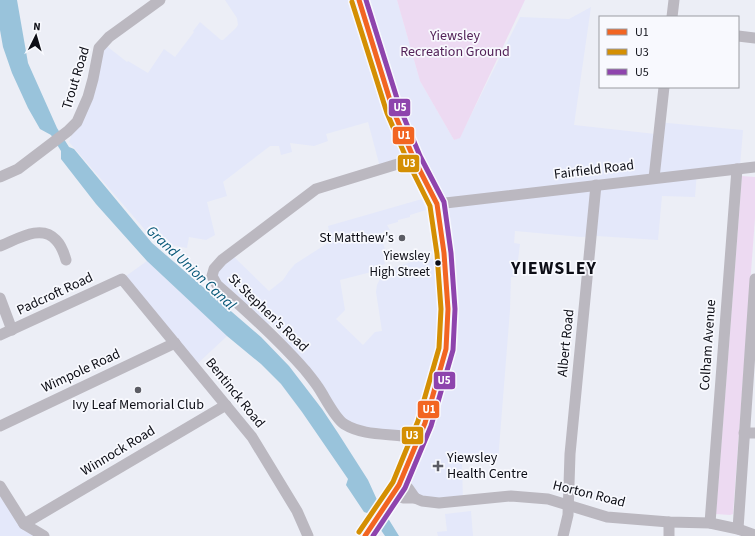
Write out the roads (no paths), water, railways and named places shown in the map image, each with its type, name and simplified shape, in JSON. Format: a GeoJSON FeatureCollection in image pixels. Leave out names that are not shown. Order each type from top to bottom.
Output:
{"type":"FeatureCollection","features":[{"type":"Feature","properties":{"kind":"street","name":"Trout Road"},"geometry":{"type":"LineString","coordinates":[[0,177],[18,169],[47,148],[68,131],[78,120],[88,97],[99,48],[109,37],[160,0]]}},
{"type":"Feature","properties":{"kind":"street"},"geometry":{"type":"LineString","coordinates":[[359,0],[393,110],[414,159],[437,204],[448,309],[447,345],[425,423],[394,493],[367,532]]}},
{"type":"Feature","properties":{"kind":"street"},"geometry":{"type":"LineString","coordinates":[[672,16],[674,0]]}},
{"type":"Feature","properties":{"kind":"street"},"geometry":{"type":"LineString","coordinates":[[739,36],[755,38]]}},
{"type":"Feature","properties":{"kind":"street"},"geometry":{"type":"LineString","coordinates":[[654,178],[664,88]]}},
{"type":"Feature","properties":{"kind":"street","name":"St Stephen's Road"},"geometry":{"type":"LineString","coordinates":[[414,159],[316,189],[222,260],[214,269],[212,276],[217,286],[265,328],[303,368],[317,385],[342,422],[357,430],[374,434],[406,436],[418,439]]}},
{"type":"Feature","properties":{"kind":"street","name":"Fairfield Road"},"geometry":{"type":"LineString","coordinates":[[437,204],[736,168],[755,167]]}},
{"type":"Feature","properties":{"kind":"street","name":"Colham Avenue"},"geometry":{"type":"LineString","coordinates":[[710,523],[736,168]]}},
{"type":"Feature","properties":{"kind":"street","name":"Albert Road"},"geometry":{"type":"LineString","coordinates":[[563,536],[569,505],[570,454],[596,185]]}},
{"type":"Feature","properties":{"kind":"street"},"geometry":{"type":"LineString","coordinates":[[0,246],[33,233],[41,232],[56,239],[61,246],[66,260]]}},
{"type":"Feature","properties":{"kind":"street","name":"Padcroft Road"},"geometry":{"type":"LineString","coordinates":[[0,335],[122,279]]}},
{"type":"Feature","properties":{"kind":"street","name":"Bentinck Road"},"geometry":{"type":"LineString","coordinates":[[122,279],[252,437],[297,511],[308,536]]}},
{"type":"Feature","properties":{"kind":"street"},"geometry":{"type":"LineString","coordinates":[[738,529],[749,433],[755,279]]}},
{"type":"Feature","properties":{"kind":"street"},"geometry":{"type":"LineString","coordinates":[[0,298],[12,330]]}},
{"type":"Feature","properties":{"kind":"street","name":"Wimpole Road"},"geometry":{"type":"LineString","coordinates":[[0,426],[175,343]]}},
{"type":"Feature","properties":{"kind":"street","name":"Winnock Road"},"geometry":{"type":"LineString","coordinates":[[24,524],[226,404]]}},
{"type":"Feature","properties":{"kind":"street"},"geometry":{"type":"LineString","coordinates":[[0,486],[24,524],[44,536]]}},
{"type":"Feature","properties":{"kind":"street","name":"Horton Road"},"geometry":{"type":"LineString","coordinates":[[394,493],[408,488],[415,498],[422,501],[439,503],[520,496],[548,499],[607,517],[669,522],[710,523],[738,529],[755,535]]}},
{"type":"Feature","properties":{"kind":"street"},"geometry":{"type":"LineString","coordinates":[[669,522],[669,536]]}},
{"type":"Feature","properties":{"kind":"water"},"geometry":{"type":"Polygon","coordinates":[[[0,0],[17,0],[28,63],[57,128],[69,147],[74,149],[152,243],[261,337],[289,366],[322,409],[338,433],[368,480],[378,502],[399,536],[385,536],[370,514],[364,512],[346,485],[348,479],[281,384],[261,364],[227,336],[147,261],[96,204],[61,159],[61,151],[51,135],[40,129],[28,108],[12,73],[3,47],[0,30],[0,0]]]}},
{"type":"Feature","properties":{"kind":"place","name":"St Matthew's"},"geometry":{"type":"Point","coordinates":[402,238]}},
{"type":"Feature","properties":{"kind":"place","name":"Yiewsley High Street"},"geometry":{"type":"Point","coordinates":[438,263]}},
{"type":"Feature","properties":{"kind":"place","name":"Ivy Leaf Memorial Club"},"geometry":{"type":"Point","coordinates":[138,390]}},
{"type":"Feature","properties":{"kind":"place","name":"Yiewsley Health Centre"},"geometry":{"type":"Point","coordinates":[438,466]}},
{"type":"Feature","properties":{"kind":"district","name":"YIEWSLEY"},"geometry":{"type":"Point","coordinates":[554,268]}},
{"type":"Feature","properties":{"kind":"park label","name":"Yiewsley Recreation Ground"},"geometry":{"type":"Point","coordinates":[455,44]}},
{"type":"Feature","properties":{"kind":"water label","name":"Grand Union Canal"},"geometry":{"type":"Point","coordinates":[191,268]}}]}
